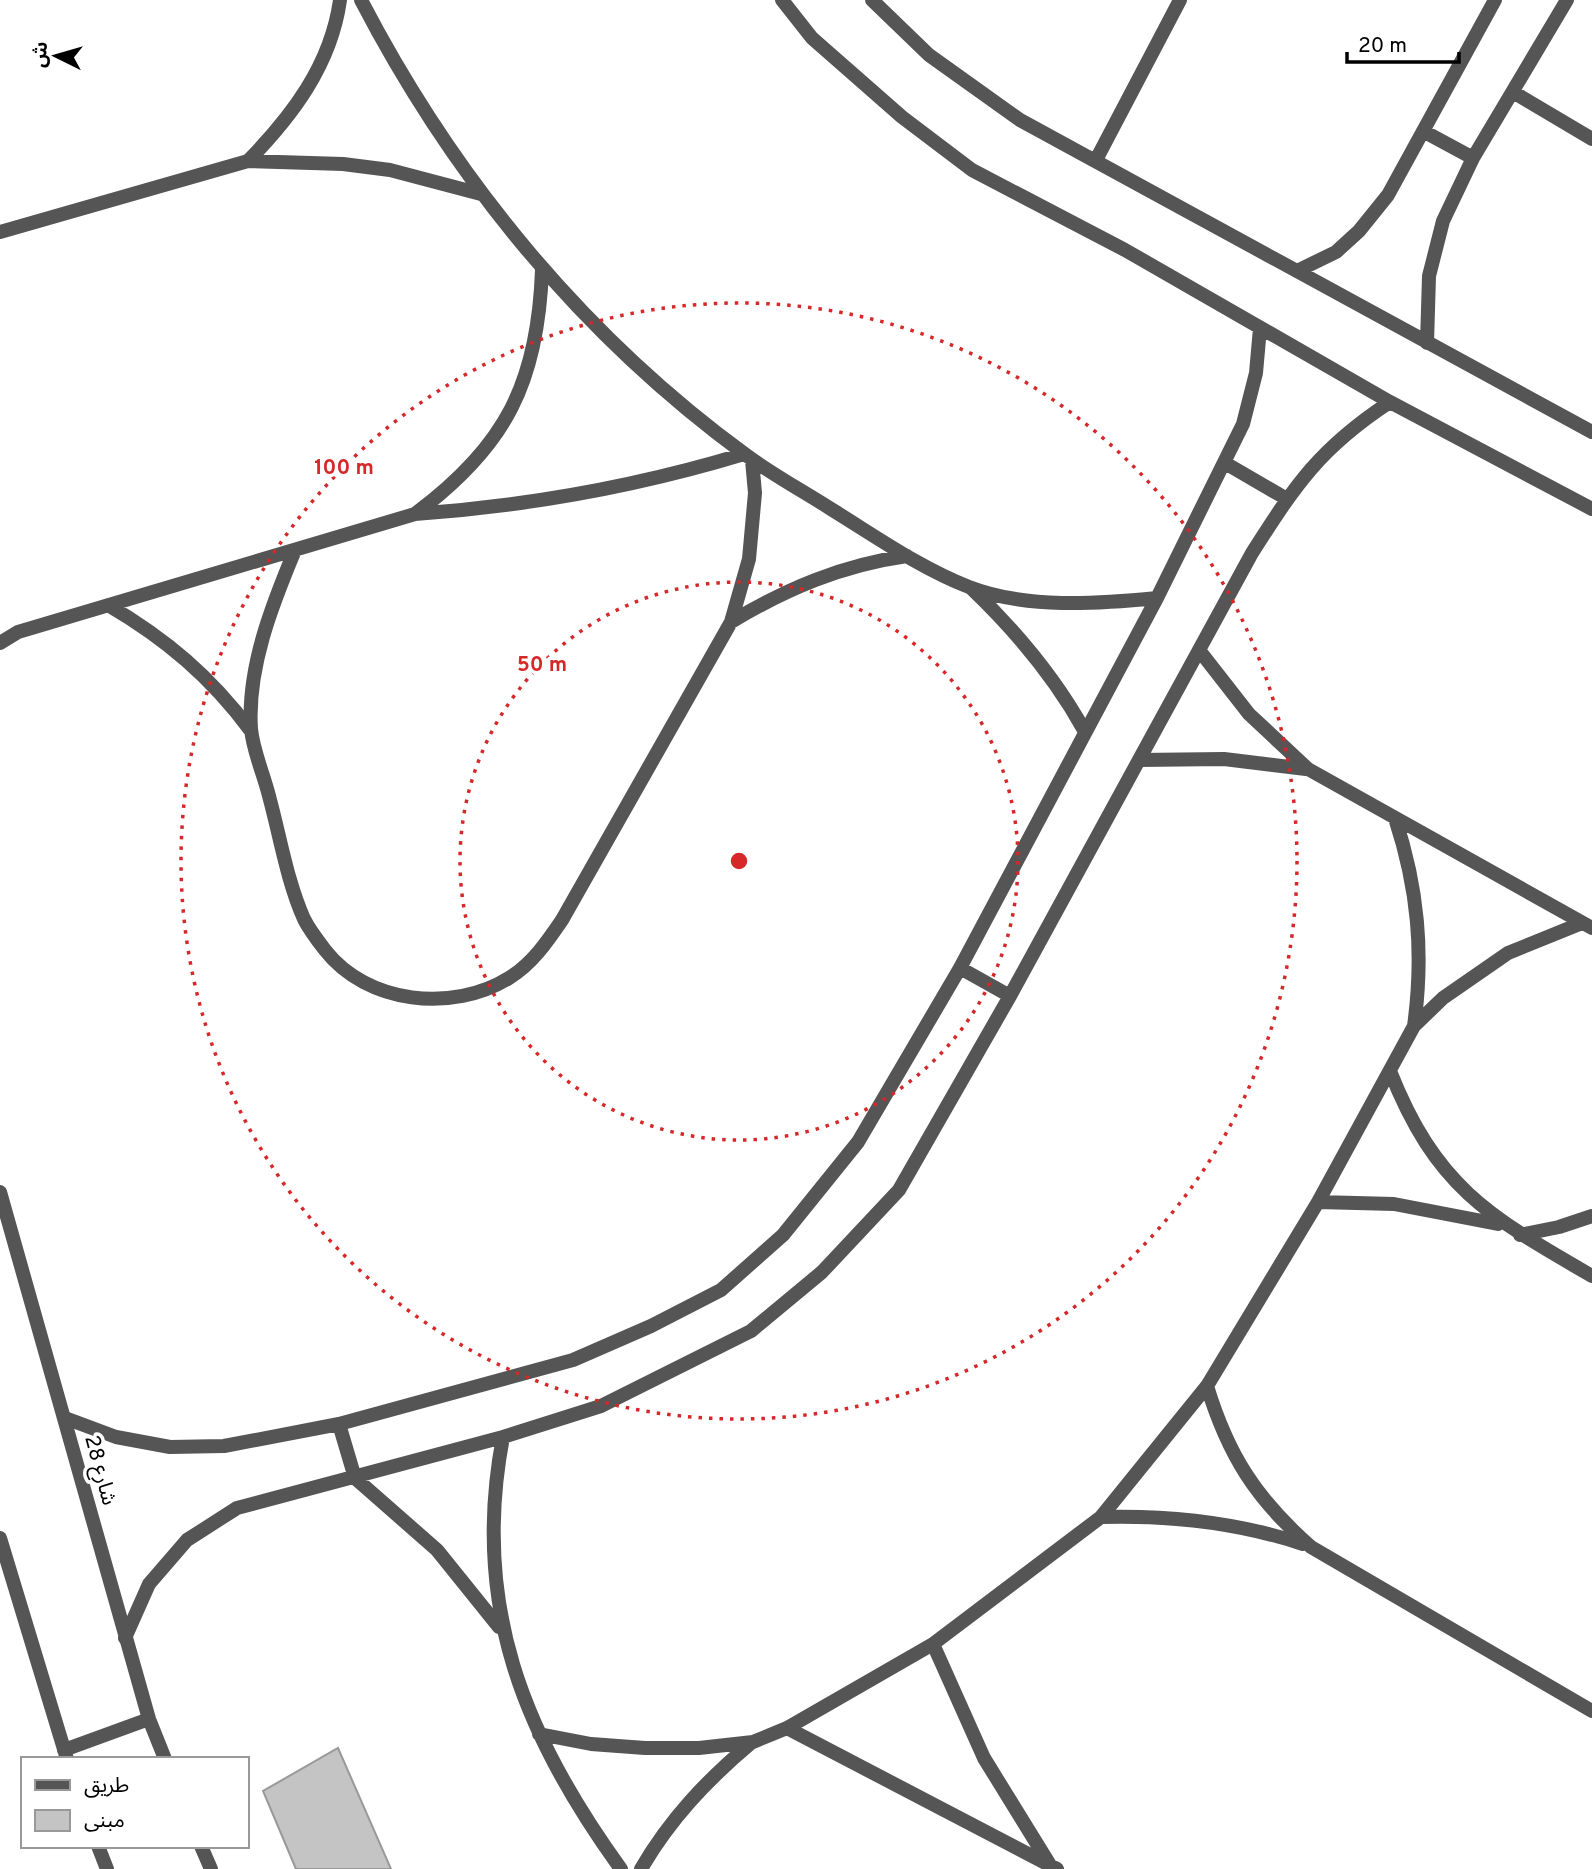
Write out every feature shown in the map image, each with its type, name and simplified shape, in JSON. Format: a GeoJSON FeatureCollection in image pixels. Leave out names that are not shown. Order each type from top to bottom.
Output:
{"type":"FeatureCollection","features":[{"type":"Feature","properties":{"kind":"street"},"geometry":{"type":"LineString","coordinates":[[248,161],[280,129],[306,93],[325,53],[340,0]]}},
{"type":"Feature","properties":{"kind":"street"},"geometry":{"type":"LineString","coordinates":[[361,0],[430,121],[481,194],[542,270],[606,336],[673,397],[748,457],[906,556],[970,587],[1019,597],[1082,603],[1157,598]]}},
{"type":"Feature","properties":{"kind":"street"},"geometry":{"type":"LineString","coordinates":[[782,0],[812,38],[902,117],[972,170],[1125,250],[1390,402],[1592,509]]}},
{"type":"Feature","properties":{"kind":"street"},"geometry":{"type":"LineString","coordinates":[[872,0],[929,55],[1020,120],[1592,432]]}},
{"type":"Feature","properties":{"kind":"street"},"geometry":{"type":"LineString","coordinates":[[1096,160],[1180,0]]}},
{"type":"Feature","properties":{"kind":"street"},"geometry":{"type":"LineString","coordinates":[[1297,271],[1336,252],[1359,231],[1388,195],[1495,0]]}},
{"type":"Feature","properties":{"kind":"street"},"geometry":{"type":"LineString","coordinates":[[1427,343],[1429,276],[1440,232],[1473,158],[1567,0]]}},
{"type":"Feature","properties":{"kind":"street"},"geometry":{"type":"LineString","coordinates":[[1513,92],[1592,139]]}},
{"type":"Feature","properties":{"kind":"street"},"geometry":{"type":"LineString","coordinates":[[1423,131],[1473,158]]}},
{"type":"Feature","properties":{"kind":"street"},"geometry":{"type":"LineString","coordinates":[[0,232],[248,161],[320,162],[390,170],[481,194]]}},
{"type":"Feature","properties":{"kind":"street"},"geometry":{"type":"LineString","coordinates":[[415,514],[453,485],[486,450],[512,410],[530,365],[540,318],[542,270]]}},
{"type":"Feature","properties":{"kind":"street"},"geometry":{"type":"LineString","coordinates":[[65,1418],[116,1437],[170,1447],[225,1446],[339,1424],[573,1360],[651,1326],[721,1290],[783,1235],[858,1142],[960,968],[1084,730],[1157,598],[1243,424],[1256,373],[1260,328]]}},
{"type":"Feature","properties":{"kind":"street"},"geometry":{"type":"LineString","coordinates":[[125,1638],[149,1584],[187,1540],[237,1508],[503,1437],[601,1406],[751,1331],[822,1272],[899,1189],[1010,996],[1252,553],[1287,499],[1316,461],[1350,429],[1390,402]]}},
{"type":"Feature","properties":{"kind":"street"},"geometry":{"type":"LineString","coordinates":[[0,643],[19,632],[415,514],[495,508],[601,491],[748,457]]}},
{"type":"Feature","properties":{"kind":"street"},"geometry":{"type":"LineString","coordinates":[[296,550],[268,620],[259,657],[251,731],[305,920],[327,953],[358,978],[394,995],[433,1000],[472,995],[509,978],[539,953],[562,920],[731,622],[749,559],[755,493],[748,457]]}},
{"type":"Feature","properties":{"kind":"street"},"geometry":{"type":"LineString","coordinates":[[1226,463],[1287,499]]}},
{"type":"Feature","properties":{"kind":"street"},"geometry":{"type":"LineString","coordinates":[[731,622],[764,603],[822,577],[871,561],[906,556]]}},
{"type":"Feature","properties":{"kind":"street"},"geometry":{"type":"LineString","coordinates":[[970,587],[997,612],[1045,668],[1084,730]]}},
{"type":"Feature","properties":{"kind":"street"},"geometry":{"type":"LineString","coordinates":[[108,605],[173,646],[202,672],[251,731]]}},
{"type":"Feature","properties":{"kind":"street"},"geometry":{"type":"LineString","coordinates":[[0,629],[19,632]]}},
{"type":"Feature","properties":{"kind":"street"},"geometry":{"type":"LineString","coordinates":[[1199,650],[1249,714],[1308,769],[1587,925]]}},
{"type":"Feature","properties":{"kind":"street"},"geometry":{"type":"LineString","coordinates":[[1139,760],[1224,759],[1308,769]]}},
{"type":"Feature","properties":{"kind":"street"},"geometry":{"type":"LineString","coordinates":[[1395,818],[1417,899],[1420,984],[1414,1026]]}},
{"type":"Feature","properties":{"kind":"street"},"geometry":{"type":"LineString","coordinates":[[539,1734],[645,1748],[699,1748],[752,1742],[787,1728],[933,1644],[1101,1517],[1207,1386],[1318,1202],[1414,1026],[1443,998],[1486,967],[1545,936],[1587,925]]}},
{"type":"Feature","properties":{"kind":"street"},"geometry":{"type":"LineString","coordinates":[[960,968],[1010,996]]}},
{"type":"Feature","properties":{"kind":"street"},"geometry":{"type":"LineString","coordinates":[[1390,1071],[1423,1142],[1447,1174],[1475,1202],[1506,1226],[1592,1276]]}},
{"type":"Feature","properties":{"kind":"street","name":"شارع 28"},"geometry":{"type":"LineString","coordinates":[[0,1192],[125,1638],[149,1719],[164,1757]]}},
{"type":"Feature","properties":{"kind":"street"},"geometry":{"type":"LineString","coordinates":[[1318,1202],[1394,1204],[1444,1211],[1506,1226]]}},
{"type":"Feature","properties":{"kind":"street"},"geometry":{"type":"LineString","coordinates":[[1520,1234],[1559,1227],[1592,1216]]}},
{"type":"Feature","properties":{"kind":"street"},"geometry":{"type":"LineString","coordinates":[[1207,1386],[1229,1447],[1256,1492],[1281,1521],[1311,1547],[1592,1710]]}},
{"type":"Feature","properties":{"kind":"street"},"geometry":{"type":"LineString","coordinates":[[339,1424],[355,1478],[437,1550],[502,1631]]}},
{"type":"Feature","properties":{"kind":"street"},"geometry":{"type":"LineString","coordinates":[[503,1437],[494,1485],[492,1534],[494,1583],[502,1631],[539,1734],[580,1812],[621,1869]]}},
{"type":"Feature","properties":{"kind":"street"},"geometry":{"type":"LineString","coordinates":[[1101,1517],[1196,1519],[1270,1533],[1311,1547]]}},
{"type":"Feature","properties":{"kind":"street"},"geometry":{"type":"LineString","coordinates":[[0,1538],[65,1754],[149,1719]]}},
{"type":"Feature","properties":{"kind":"street"},"geometry":{"type":"LineString","coordinates":[[933,1644],[984,1758],[1054,1867]]}},
{"type":"Feature","properties":{"kind":"street"},"geometry":{"type":"LineString","coordinates":[[787,1728],[1054,1867]]}},
{"type":"Feature","properties":{"kind":"street"},"geometry":{"type":"LineString","coordinates":[[641,1869],[684,1806],[716,1772],[752,1742]]}},
{"type":"Feature","properties":{"kind":"street"},"geometry":{"type":"LineString","coordinates":[[99,1848],[107,1869]]}},
{"type":"Feature","properties":{"kind":"street"},"geometry":{"type":"LineString","coordinates":[[202,1848],[211,1869]]}},
{"type":"Feature","properties":{"kind":"building"},"geometry":{"type":"Polygon","coordinates":[[[338,1748],[391,1869],[296,1869],[263,1791],[338,1748]]]}}]}
